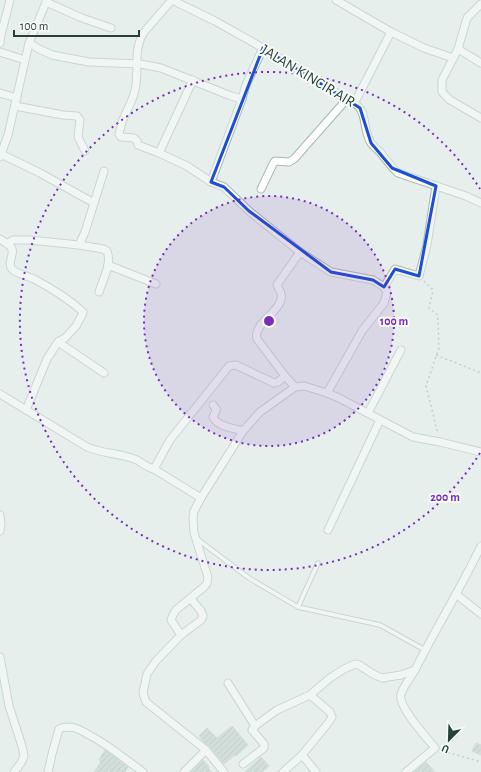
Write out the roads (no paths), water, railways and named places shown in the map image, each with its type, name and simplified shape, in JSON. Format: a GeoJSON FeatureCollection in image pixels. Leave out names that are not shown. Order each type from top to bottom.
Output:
{"type":"FeatureCollection","features":[{"type":"Feature","properties":{"kind":"street"},"geometry":{"type":"LineString","coordinates":[[0,42],[10,0]]}},
{"type":"Feature","properties":{"kind":"street"},"geometry":{"type":"LineString","coordinates":[[172,0],[141,37],[136,60],[136,86],[122,123],[120,134],[121,137],[134,138],[137,141],[138,146],[159,153],[189,167],[211,182],[224,187],[249,211],[300,252],[331,272],[373,280],[384,287],[387,292],[384,303],[362,331],[327,393]]}},
{"type":"Feature","properties":{"kind":"street","name":"JALAN KINCIR AIR"},"geometry":{"type":"LineString","coordinates":[[172,0],[215,21],[347,99],[355,102],[363,114],[371,143],[398,173],[466,196],[481,203]]}},
{"type":"Feature","properties":{"kind":"street"},"geometry":{"type":"LineString","coordinates":[[336,0],[390,32],[424,48],[453,58]]}},
{"type":"Feature","properties":{"kind":"street"},"geometry":{"type":"LineString","coordinates":[[94,202],[40,173],[0,155],[8,135],[29,44],[46,1],[82,18],[111,28]]}},
{"type":"Feature","properties":{"kind":"street"},"geometry":{"type":"LineString","coordinates":[[481,4],[467,18],[458,49],[442,80],[442,92],[450,100],[481,118]]}},
{"type":"Feature","properties":{"kind":"street"},"geometry":{"type":"LineString","coordinates":[[355,102],[390,32]]}},
{"type":"Feature","properties":{"kind":"street"},"geometry":{"type":"LineString","coordinates":[[29,44],[52,55],[89,62],[137,64],[161,68],[242,99]]}},
{"type":"Feature","properties":{"kind":"street"},"geometry":{"type":"LineString","coordinates":[[211,182],[246,85],[263,48]]}},
{"type":"Feature","properties":{"kind":"street"},"geometry":{"type":"LineString","coordinates":[[458,49],[481,63]]}},
{"type":"Feature","properties":{"kind":"street"},"geometry":{"type":"LineString","coordinates":[[0,52],[25,60]]}},
{"type":"Feature","properties":{"kind":"street"},"geometry":{"type":"LineString","coordinates":[[159,153],[193,80]]}},
{"type":"Feature","properties":{"kind":"street"},"geometry":{"type":"LineString","coordinates":[[0,93],[16,98]]}},
{"type":"Feature","properties":{"kind":"street"},"geometry":{"type":"LineString","coordinates":[[261,189],[275,161],[289,162],[294,159],[347,99]]}},
{"type":"Feature","properties":{"kind":"street"},"geometry":{"type":"LineString","coordinates":[[15,106],[77,116],[80,120],[78,137],[85,151]]}},
{"type":"Feature","properties":{"kind":"street"},"geometry":{"type":"LineString","coordinates":[[79,245],[85,232],[104,171]]}},
{"type":"Feature","properties":{"kind":"street"},"geometry":{"type":"LineString","coordinates":[[384,287],[395,269],[419,276],[427,245],[436,186]]}},
{"type":"Feature","properties":{"kind":"street"},"geometry":{"type":"LineString","coordinates":[[0,239],[11,246],[13,251],[10,263],[13,270],[32,278],[56,292],[82,312],[82,316],[73,330],[65,338],[58,342],[47,359],[26,410]]}},
{"type":"Feature","properties":{"kind":"street"},"geometry":{"type":"LineString","coordinates":[[7,244],[13,240],[30,240],[79,245],[107,251],[108,265],[99,292]]}},
{"type":"Feature","properties":{"kind":"street"},"geometry":{"type":"LineString","coordinates":[[295,387],[257,339],[256,334],[257,330],[277,307],[282,295],[278,285],[279,282],[300,252]]}},
{"type":"Feature","properties":{"kind":"street"},"geometry":{"type":"LineString","coordinates":[[108,265],[156,284]]}},
{"type":"Feature","properties":{"kind":"street"},"geometry":{"type":"LineString","coordinates":[[58,342],[104,373]]}},
{"type":"Feature","properties":{"kind":"street"},"geometry":{"type":"LineString","coordinates":[[368,413],[401,350]]}},
{"type":"Feature","properties":{"kind":"street"},"geometry":{"type":"LineString","coordinates":[[154,469],[170,440],[229,366],[236,365],[274,383],[278,382],[285,376]]}},
{"type":"Feature","properties":{"kind":"street"},"geometry":{"type":"LineString","coordinates":[[181,635],[172,620],[172,615],[204,587],[208,578],[195,537],[193,518],[194,511],[244,431],[260,412],[295,387],[304,386],[327,393],[414,437],[481,452]]}},
{"type":"Feature","properties":{"kind":"street"},"geometry":{"type":"LineString","coordinates":[[0,394],[87,447],[131,458],[151,469],[154,469],[201,498]]}},
{"type":"Feature","properties":{"kind":"street"},"geometry":{"type":"LineString","coordinates":[[213,405],[216,408],[213,417],[216,422],[244,431]]}},
{"type":"Feature","properties":{"kind":"street"},"geometry":{"type":"LineString","coordinates":[[328,530],[380,420]]}},
{"type":"Feature","properties":{"kind":"street"},"geometry":{"type":"LineString","coordinates":[[0,515],[0,531]]}},
{"type":"Feature","properties":{"kind":"street"},"geometry":{"type":"LineString","coordinates":[[406,772],[435,748],[406,712],[400,699],[401,694],[481,546]]}},
{"type":"Feature","properties":{"kind":"street"},"geometry":{"type":"LineString","coordinates":[[456,594],[481,614]]}},
{"type":"Feature","properties":{"kind":"street"},"geometry":{"type":"LineString","coordinates":[[191,599],[204,616],[181,635],[156,661],[147,674],[142,693],[146,702],[206,750],[224,772]]}},
{"type":"Feature","properties":{"kind":"street"},"geometry":{"type":"LineString","coordinates":[[0,656],[2,675],[9,706],[24,756],[21,763],[15,770],[24,772]]}},
{"type":"Feature","properties":{"kind":"street"},"geometry":{"type":"LineString","coordinates":[[243,764],[264,748],[264,744],[252,730],[255,726],[277,710],[310,695],[330,678],[344,669],[355,664],[382,678],[401,675],[415,670]]}},
{"type":"Feature","properties":{"kind":"street"},"geometry":{"type":"LineString","coordinates":[[228,683],[255,726]]}},
{"type":"Feature","properties":{"kind":"street"},"geometry":{"type":"LineString","coordinates":[[283,772],[302,755],[332,717],[330,712],[310,695]]}},
{"type":"Feature","properties":{"kind":"street"},"geometry":{"type":"LineString","coordinates":[[48,772],[59,729],[63,727],[73,727],[100,741],[143,772]]}},
{"type":"Feature","properties":{"kind":"street"},"geometry":{"type":"LineString","coordinates":[[184,772],[206,750]]}},
{"type":"Feature","properties":{"kind":"street"},"geometry":{"type":"LineString","coordinates":[[302,755],[316,772]]}},
{"type":"Feature","properties":{"kind":"lane"},"geometry":{"type":"LineString","coordinates":[[195,537],[249,578],[298,607],[380,625],[424,650]]}},
{"type":"Feature","properties":{"kind":"lane"},"geometry":{"type":"LineString","coordinates":[[298,607],[318,563]]}}]}
